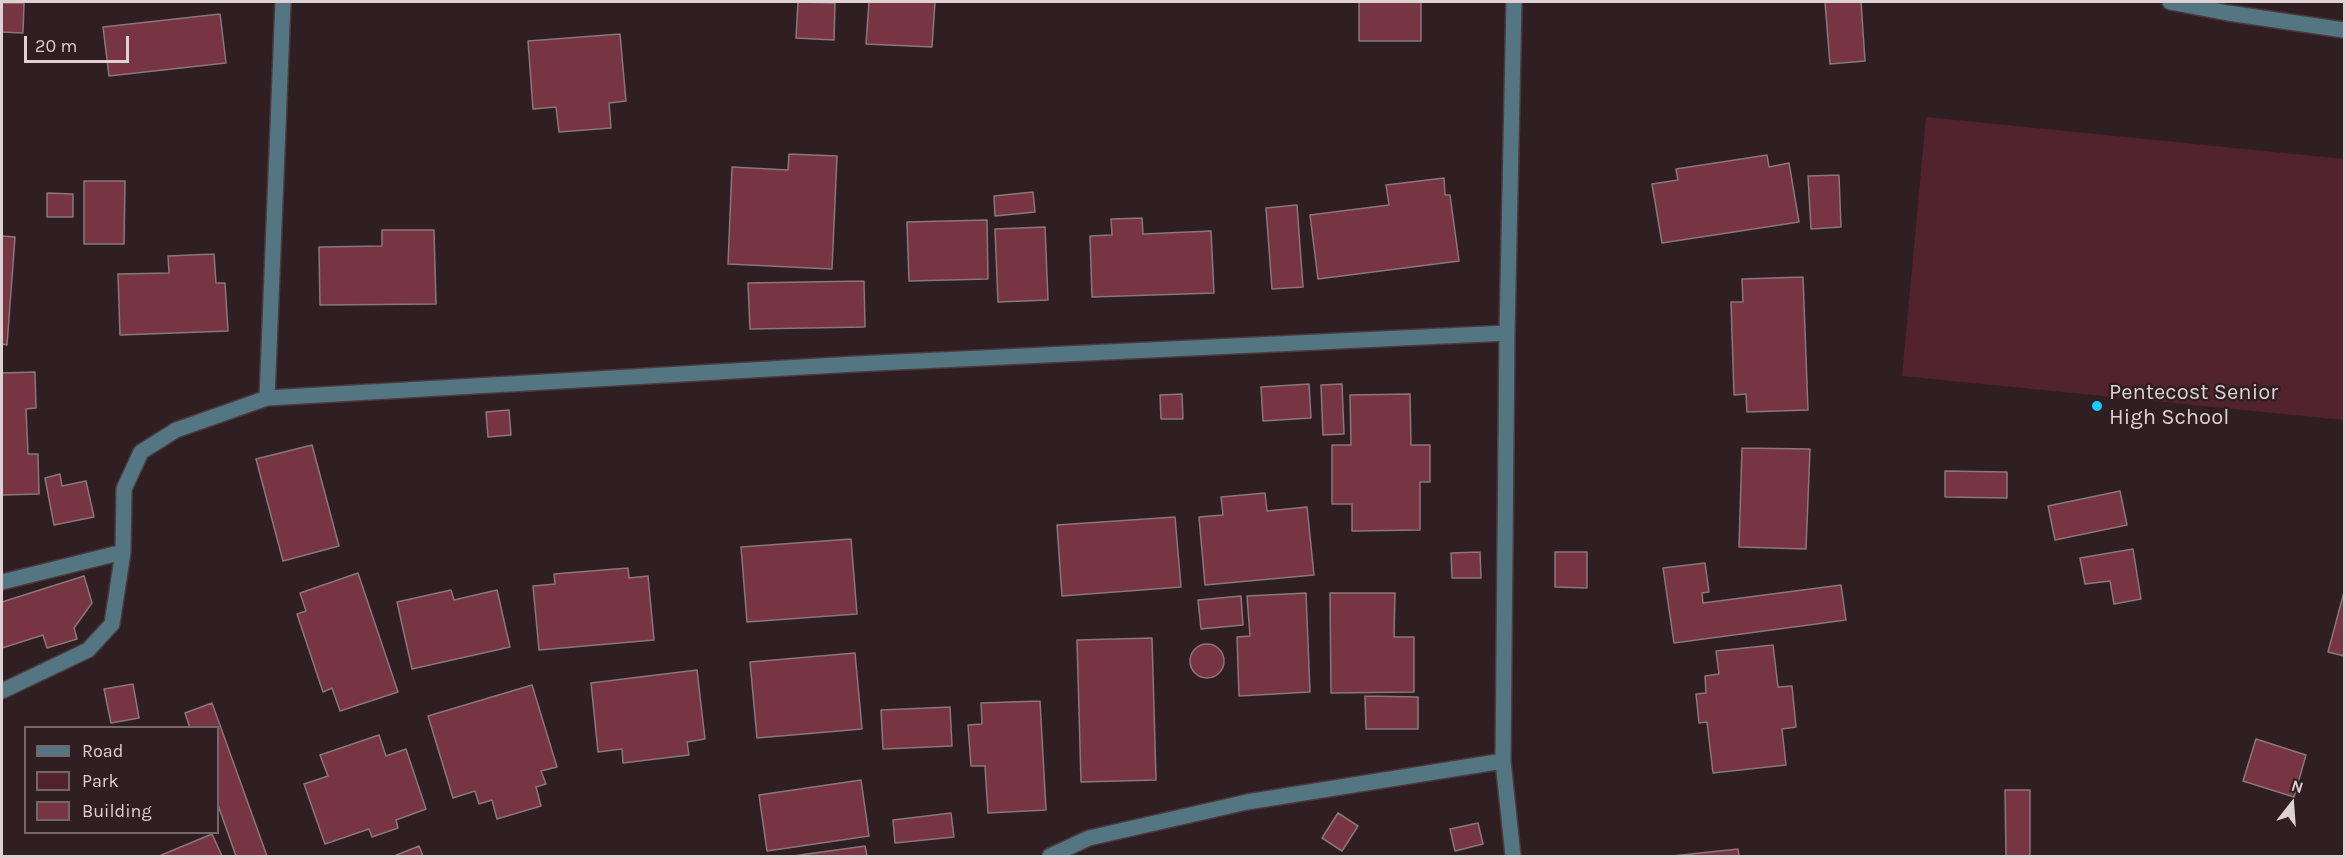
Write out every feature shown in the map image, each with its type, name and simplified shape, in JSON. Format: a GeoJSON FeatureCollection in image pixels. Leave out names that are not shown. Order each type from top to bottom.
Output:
{"type":"FeatureCollection","features":[{"type":"Feature","properties":{"kind":"street"},"geometry":{"type":"LineString","coordinates":[[267,398],[283,2]]}},
{"type":"Feature","properties":{"kind":"street"},"geometry":{"type":"LineString","coordinates":[[1513,856],[1503,761],[1507,333],[1514,2]]}},
{"type":"Feature","properties":{"kind":"street"},"geometry":{"type":"LineString","coordinates":[[2170,2],[2344,30]]}},
{"type":"Feature","properties":{"kind":"street"},"geometry":{"type":"LineString","coordinates":[[2,691],[88,650],[112,624],[123,552],[124,489],[141,452],[176,430],[267,398],[855,364],[1507,333]]}},
{"type":"Feature","properties":{"kind":"street"},"geometry":{"type":"LineString","coordinates":[[2,582],[123,552]]}},
{"type":"Feature","properties":{"kind":"street"},"geometry":{"type":"LineString","coordinates":[[1050,856],[1089,838],[1247,802],[1503,761]]}},
{"type":"Feature","properties":{"kind":"green space"},"geometry":{"type":"Polygon","coordinates":[[[1926,117],[2344,159],[2344,420],[1902,376],[1926,117]]]}},
{"type":"Feature","properties":{"kind":"building"},"geometry":{"type":"Polygon","coordinates":[[[798,2],[835,3],[834,40],[796,38],[798,2]]]}},
{"type":"Feature","properties":{"kind":"building"},"geometry":{"type":"Polygon","coordinates":[[[869,2],[935,2],[932,47],[866,44],[869,2]]]}},
{"type":"Feature","properties":{"kind":"building"},"geometry":{"type":"Polygon","coordinates":[[[1359,2],[1421,2],[1421,41],[1359,41],[1359,2]]]}},
{"type":"Feature","properties":{"kind":"building"},"geometry":{"type":"Polygon","coordinates":[[[1825,2],[1861,2],[1865,61],[1830,64],[1825,2]]]}},
{"type":"Feature","properties":{"kind":"building"},"geometry":{"type":"Polygon","coordinates":[[[2,3],[24,3],[23,33],[2,32],[2,3]]]}},
{"type":"Feature","properties":{"kind":"building"},"geometry":{"type":"Polygon","coordinates":[[[220,14],[226,63],[109,76],[103,27],[220,14]]]}},
{"type":"Feature","properties":{"kind":"building"},"geometry":{"type":"Polygon","coordinates":[[[620,34],[626,101],[609,103],[611,128],[559,132],[556,107],[533,109],[528,41],[620,34]]]}},
{"type":"Feature","properties":{"kind":"building"},"geometry":{"type":"Polygon","coordinates":[[[789,154],[837,156],[832,269],[728,264],[732,167],[788,170],[789,154]]]}},
{"type":"Feature","properties":{"kind":"building"},"geometry":{"type":"Polygon","coordinates":[[[1767,155],[1769,167],[1789,163],[1799,222],[1662,243],[1652,184],[1678,180],[1676,169],[1767,155]]]}},
{"type":"Feature","properties":{"kind":"building"},"geometry":{"type":"Polygon","coordinates":[[[1839,175],[1841,227],[1811,229],[1808,176],[1839,175]]]}},
{"type":"Feature","properties":{"kind":"building"},"geometry":{"type":"Polygon","coordinates":[[[1444,178],[1445,195],[1450,195],[1459,261],[1318,279],[1310,215],[1389,205],[1386,185],[1444,178]]]}},
{"type":"Feature","properties":{"kind":"building"},"geometry":{"type":"Polygon","coordinates":[[[84,181],[125,181],[124,244],[84,244],[84,181]]]}},
{"type":"Feature","properties":{"kind":"building"},"geometry":{"type":"Polygon","coordinates":[[[1033,192],[1035,212],[995,216],[994,196],[1033,192]]]}},
{"type":"Feature","properties":{"kind":"building"},"geometry":{"type":"Polygon","coordinates":[[[47,193],[73,194],[73,217],[47,217],[47,193]]]}},
{"type":"Feature","properties":{"kind":"building"},"geometry":{"type":"Polygon","coordinates":[[[1297,205],[1303,287],[1272,289],[1266,208],[1297,205]]]}},
{"type":"Feature","properties":{"kind":"building"},"geometry":{"type":"Polygon","coordinates":[[[1142,218],[1143,234],[1211,231],[1214,293],[1092,297],[1090,236],[1112,235],[1111,219],[1142,218]]]}},
{"type":"Feature","properties":{"kind":"building"},"geometry":{"type":"Polygon","coordinates":[[[987,220],[988,279],[909,281],[907,222],[987,220]]]}},
{"type":"Feature","properties":{"kind":"building"},"geometry":{"type":"Polygon","coordinates":[[[1045,227],[1048,300],[998,302],[995,229],[1045,227]]]}},
{"type":"Feature","properties":{"kind":"building"},"geometry":{"type":"Polygon","coordinates":[[[382,230],[434,230],[436,304],[320,305],[319,247],[382,246],[382,230]]]}},
{"type":"Feature","properties":{"kind":"building"},"geometry":{"type":"Polygon","coordinates":[[[2,236],[15,237],[7,345],[2,344],[2,236]]]}},
{"type":"Feature","properties":{"kind":"building"},"geometry":{"type":"Polygon","coordinates":[[[214,254],[216,283],[225,283],[228,331],[120,335],[118,274],[169,273],[168,256],[214,254]]]}},
{"type":"Feature","properties":{"kind":"building"},"geometry":{"type":"Polygon","coordinates":[[[1803,277],[1808,410],[1747,412],[1746,394],[1734,395],[1731,302],[1743,302],[1742,279],[1803,277]]]}},
{"type":"Feature","properties":{"kind":"building"},"geometry":{"type":"Polygon","coordinates":[[[864,281],[865,327],[750,329],[748,283],[864,281]]]}},
{"type":"Feature","properties":{"kind":"building"},"geometry":{"type":"Polygon","coordinates":[[[35,372],[36,408],[26,409],[28,454],[38,454],[39,494],[2,495],[2,373],[35,372]]]}},
{"type":"Feature","properties":{"kind":"building"},"geometry":{"type":"Polygon","coordinates":[[[1309,384],[1311,418],[1263,421],[1261,387],[1309,384]]]}},
{"type":"Feature","properties":{"kind":"building"},"geometry":{"type":"Polygon","coordinates":[[[1342,384],[1344,434],[1323,435],[1321,385],[1342,384]]]}},
{"type":"Feature","properties":{"kind":"building"},"geometry":{"type":"Polygon","coordinates":[[[1182,394],[1183,419],[1161,419],[1160,395],[1182,394]]]}},
{"type":"Feature","properties":{"kind":"building"},"geometry":{"type":"Polygon","coordinates":[[[1410,394],[1411,445],[1430,445],[1430,482],[1420,482],[1420,530],[1352,531],[1352,504],[1332,504],[1332,445],[1351,445],[1350,395],[1410,394]]]}},
{"type":"Feature","properties":{"kind":"building"},"geometry":{"type":"Polygon","coordinates":[[[509,410],[511,435],[488,437],[486,412],[509,410]]]}},
{"type":"Feature","properties":{"kind":"building"},"geometry":{"type":"Polygon","coordinates":[[[312,445],[339,546],[283,561],[256,459],[312,445]]]}},
{"type":"Feature","properties":{"kind":"building"},"geometry":{"type":"Polygon","coordinates":[[[1742,448],[1810,449],[1806,549],[1739,547],[1742,448]]]}},
{"type":"Feature","properties":{"kind":"building"},"geometry":{"type":"Polygon","coordinates":[[[1945,471],[2007,472],[2007,498],[1945,497],[1945,471]]]}},
{"type":"Feature","properties":{"kind":"building"},"geometry":{"type":"Polygon","coordinates":[[[60,474],[62,486],[86,481],[94,517],[54,525],[45,478],[60,474]]]}},
{"type":"Feature","properties":{"kind":"building"},"geometry":{"type":"Polygon","coordinates":[[[2120,491],[2127,525],[2055,540],[2048,506],[2120,491]]]}},
{"type":"Feature","properties":{"kind":"building"},"geometry":{"type":"Polygon","coordinates":[[[1265,493],[1267,511],[1307,507],[1314,575],[1205,585],[1199,517],[1223,515],[1221,497],[1265,493]]]}},
{"type":"Feature","properties":{"kind":"building"},"geometry":{"type":"Polygon","coordinates":[[[1175,517],[1181,587],[1062,596],[1057,525],[1175,517]]]}},
{"type":"Feature","properties":{"kind":"building"},"geometry":{"type":"Polygon","coordinates":[[[851,539],[857,614],[747,622],[741,547],[851,539]]]}},
{"type":"Feature","properties":{"kind":"building"},"geometry":{"type":"Polygon","coordinates":[[[2133,549],[2141,599],[2114,604],[2110,581],[2085,584],[2080,558],[2133,549]]]}},
{"type":"Feature","properties":{"kind":"building"},"geometry":{"type":"Polygon","coordinates":[[[1480,552],[1481,578],[1452,578],[1451,553],[1480,552]]]}},
{"type":"Feature","properties":{"kind":"building"},"geometry":{"type":"Polygon","coordinates":[[[1555,552],[1587,552],[1587,588],[1555,587],[1555,552]]]}},
{"type":"Feature","properties":{"kind":"building"},"geometry":{"type":"Polygon","coordinates":[[[1705,563],[1709,592],[1702,593],[1703,603],[1841,585],[1846,620],[1674,643],[1663,568],[1705,563]]]}},
{"type":"Feature","properties":{"kind":"building"},"geometry":{"type":"Polygon","coordinates":[[[628,568],[629,578],[648,576],[654,640],[539,650],[533,586],[555,584],[554,574],[628,568]]]}},
{"type":"Feature","properties":{"kind":"building"},"geometry":{"type":"Polygon","coordinates":[[[358,573],[398,692],[340,711],[332,688],[323,692],[297,614],[306,611],[300,593],[358,573]]]}},
{"type":"Feature","properties":{"kind":"building"},"geometry":{"type":"Polygon","coordinates":[[[84,576],[92,603],[74,628],[77,639],[47,648],[43,635],[2,648],[2,602],[84,576]]]}},
{"type":"Feature","properties":{"kind":"building"},"geometry":{"type":"Polygon","coordinates":[[[451,590],[454,600],[497,590],[510,647],[412,669],[397,602],[451,590]]]}},
{"type":"Feature","properties":{"kind":"building"},"geometry":{"type":"Polygon","coordinates":[[[2344,592],[2344,656],[2328,652],[2344,592]]]}},
{"type":"Feature","properties":{"kind":"building"},"geometry":{"type":"Polygon","coordinates":[[[1306,593],[1310,692],[1239,696],[1237,637],[1250,636],[1247,596],[1306,593]]]}},
{"type":"Feature","properties":{"kind":"building"},"geometry":{"type":"Polygon","coordinates":[[[1330,593],[1395,593],[1394,637],[1414,637],[1414,692],[1331,693],[1330,593]]]}},
{"type":"Feature","properties":{"kind":"building"},"geometry":{"type":"Polygon","coordinates":[[[1241,596],[1243,625],[1201,629],[1198,600],[1241,596]]]}},
{"type":"Feature","properties":{"kind":"building"},"geometry":{"type":"Polygon","coordinates":[[[1152,638],[1156,780],[1081,782],[1077,640],[1152,638]]]}},
{"type":"Feature","properties":{"kind":"building"},"geometry":{"type":"Polygon","coordinates":[[[1207,644],[1219,649],[1224,661],[1219,673],[1207,678],[1195,673],[1190,661],[1195,649],[1207,644]]]}},
{"type":"Feature","properties":{"kind":"building"},"geometry":{"type":"Polygon","coordinates":[[[1773,645],[1778,687],[1792,686],[1796,727],[1782,729],[1786,765],[1713,773],[1707,722],[1699,723],[1696,694],[1706,693],[1705,676],[1719,674],[1716,651],[1773,645]]]}},
{"type":"Feature","properties":{"kind":"building"},"geometry":{"type":"Polygon","coordinates":[[[855,653],[862,729],[757,738],[750,662],[855,653]]]}},
{"type":"Feature","properties":{"kind":"building"},"geometry":{"type":"Polygon","coordinates":[[[697,670],[705,739],[687,742],[689,755],[623,763],[622,749],[598,752],[591,683],[697,670]]]}},
{"type":"Feature","properties":{"kind":"building"},"geometry":{"type":"Polygon","coordinates":[[[133,684],[139,718],[111,723],[104,689],[133,684]]]}},
{"type":"Feature","properties":{"kind":"building"},"geometry":{"type":"Polygon","coordinates":[[[532,685],[557,767],[541,771],[546,784],[536,787],[541,806],[497,819],[492,800],[479,804],[475,791],[453,798],[428,716],[532,685]]]}},
{"type":"Feature","properties":{"kind":"building"},"geometry":{"type":"Polygon","coordinates":[[[1365,696],[1418,697],[1418,729],[1366,729],[1365,696]]]}},
{"type":"Feature","properties":{"kind":"building"},"geometry":{"type":"Polygon","coordinates":[[[1040,701],[1046,810],[988,813],[985,766],[971,766],[968,725],[982,724],[981,703],[1040,701]]]}},
{"type":"Feature","properties":{"kind":"building"},"geometry":{"type":"Polygon","coordinates":[[[212,703],[267,856],[236,856],[219,808],[219,726],[189,726],[185,713],[212,703]]]}},
{"type":"Feature","properties":{"kind":"building"},"geometry":{"type":"Polygon","coordinates":[[[950,707],[952,746],[883,749],[881,710],[950,707]]]}},
{"type":"Feature","properties":{"kind":"building"},"geometry":{"type":"Polygon","coordinates":[[[379,735],[386,756],[406,749],[426,809],[396,820],[398,828],[372,837],[369,829],[325,844],[304,784],[328,776],[320,755],[379,735]]]}},
{"type":"Feature","properties":{"kind":"building"},"geometry":{"type":"Polygon","coordinates":[[[2256,739],[2306,755],[2294,797],[2243,781],[2256,739]]]}},
{"type":"Feature","properties":{"kind":"building"},"geometry":{"type":"Polygon","coordinates":[[[861,780],[869,836],[767,851],[759,795],[861,780]]]}},
{"type":"Feature","properties":{"kind":"building"},"geometry":{"type":"Polygon","coordinates":[[[2005,790],[2030,790],[2030,856],[2006,856],[2005,790]]]}},
{"type":"Feature","properties":{"kind":"building"},"geometry":{"type":"Polygon","coordinates":[[[951,813],[954,837],[895,843],[893,820],[951,813]]]}},
{"type":"Feature","properties":{"kind":"building"},"geometry":{"type":"Polygon","coordinates":[[[1338,813],[1358,826],[1342,851],[1322,838],[1338,813]]]}},
{"type":"Feature","properties":{"kind":"building"},"geometry":{"type":"Polygon","coordinates":[[[1478,823],[1483,844],[1455,851],[1450,829],[1478,823]]]}},
{"type":"Feature","properties":{"kind":"building"},"geometry":{"type":"Polygon","coordinates":[[[212,834],[222,856],[159,856],[212,834]]]}},
{"type":"Feature","properties":{"kind":"building"},"geometry":{"type":"Polygon","coordinates":[[[419,846],[423,856],[394,856],[419,846]]]}},
{"type":"Feature","properties":{"kind":"building"},"geometry":{"type":"Polygon","coordinates":[[[865,846],[867,856],[793,856],[865,846]]]}},
{"type":"Feature","properties":{"kind":"building"},"geometry":{"type":"Polygon","coordinates":[[[1738,849],[1739,856],[1672,856],[1738,849]]]}},
{"type":"Feature","properties":{"kind":"place","name":"Pentecost Senior High School"},"geometry":{"type":"Point","coordinates":[2097,406]}}]}
